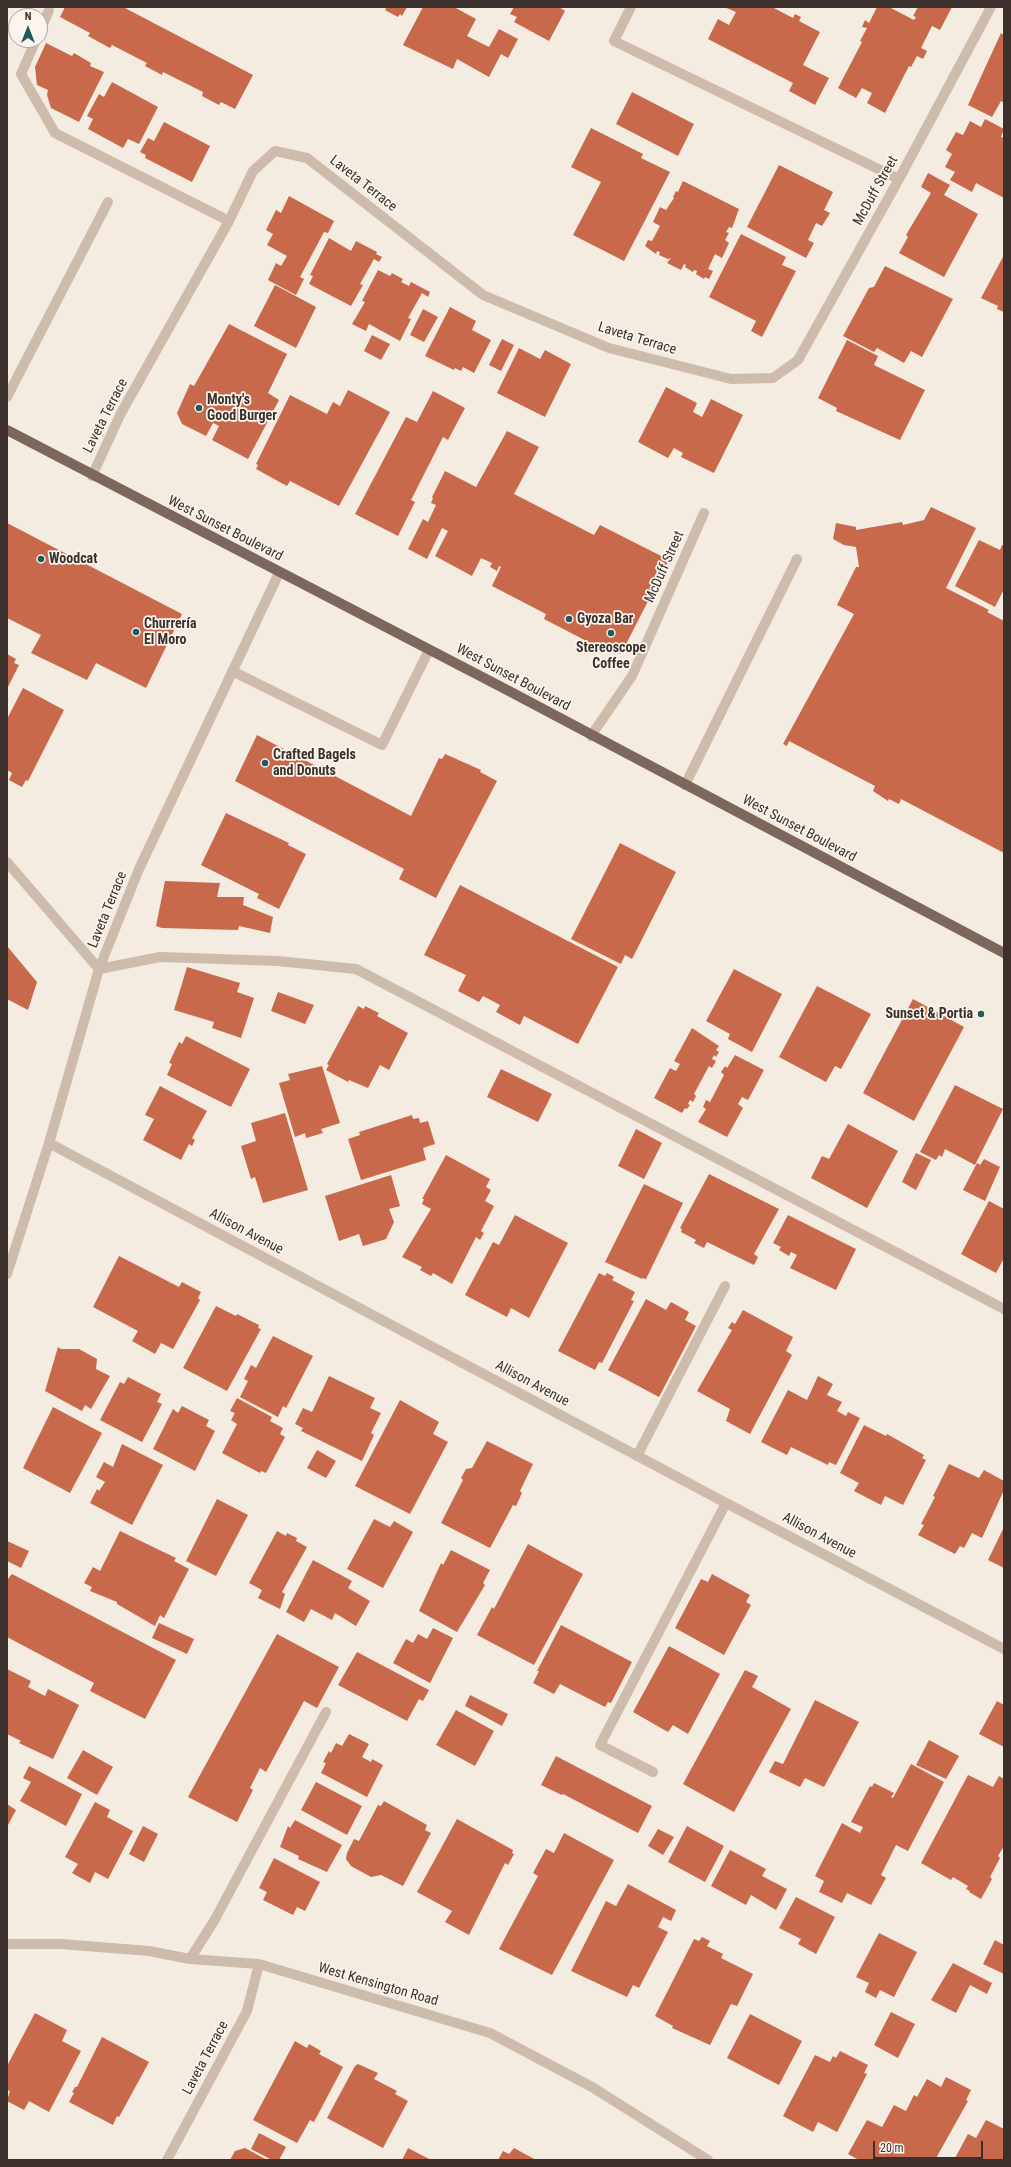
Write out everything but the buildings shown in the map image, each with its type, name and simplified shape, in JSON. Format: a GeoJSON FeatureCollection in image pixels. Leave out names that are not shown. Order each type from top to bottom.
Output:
{"type":"FeatureCollection","features":[{"type":"Feature","properties":{"kind":"main road","name":"West Sunset Boulevard"},"geometry":{"type":"LineString","coordinates":[[7,430],[92,476],[429,650],[1004,953]]}},
{"type":"Feature","properties":{"kind":"street"},"geometry":{"type":"LineString","coordinates":[[631,7],[614,41],[899,179]]}},
{"type":"Feature","properties":{"kind":"street","name":"McDuff Street"},"geometry":{"type":"LineString","coordinates":[[773,378],[798,360],[899,179],[991,7]]}},
{"type":"Feature","properties":{"kind":"street"},"geometry":{"type":"LineString","coordinates":[[32,48],[21,74],[55,133],[228,221]]}},
{"type":"Feature","properties":{"kind":"street","name":"Laveta Terrace"},"geometry":{"type":"LineString","coordinates":[[92,476],[121,413],[228,221],[253,171],[275,151],[307,158],[482,295],[609,348],[731,379],[773,378]]}},
{"type":"Feature","properties":{"kind":"street"},"geometry":{"type":"LineString","coordinates":[[7,396],[108,202]]}},
{"type":"Feature","properties":{"kind":"street","name":"McDuff Street"},"geometry":{"type":"LineString","coordinates":[[591,736],[632,676],[704,513]]}},
{"type":"Feature","properties":{"kind":"street"},"geometry":{"type":"LineString","coordinates":[[685,785],[796,559]]}},
{"type":"Feature","properties":{"kind":"street","name":"Laveta Terrace"},"geometry":{"type":"LineString","coordinates":[[7,1274],[49,1143],[99,969],[139,869],[279,573]]}},
{"type":"Feature","properties":{"kind":"street"},"geometry":{"type":"LineString","coordinates":[[232,671],[382,745],[429,650]]}},
{"type":"Feature","properties":{"kind":"street"},"geometry":{"type":"LineString","coordinates":[[7,862],[99,969],[160,957],[278,961],[356,969],[1004,1309]]}},
{"type":"Feature","properties":{"kind":"street","name":"Allison Avenue"},"geometry":{"type":"LineString","coordinates":[[49,1143],[726,1504],[1004,1649]]}},
{"type":"Feature","properties":{"kind":"street"},"geometry":{"type":"LineString","coordinates":[[637,1456],[725,1286]]}},
{"type":"Feature","properties":{"kind":"street"},"geometry":{"type":"LineString","coordinates":[[653,1772],[600,1745],[726,1504]]}},
{"type":"Feature","properties":{"kind":"street"},"geometry":{"type":"LineString","coordinates":[[190,1959],[214,1920],[326,1712]]}},
{"type":"Feature","properties":{"kind":"street","name":"West Kensington Road"},"geometry":{"type":"LineString","coordinates":[[7,1944],[61,1944],[149,1951],[190,1959],[259,1964],[490,2033],[592,2087],[708,2160]]}},
{"type":"Feature","properties":{"kind":"street","name":"Laveta Terrace"},"geometry":{"type":"LineString","coordinates":[[167,2160],[247,2011],[259,1964]]}},
{"type":"Feature","properties":{"kind":"place","name":"Monty's Good Burger"},"geometry":{"type":"Point","coordinates":[199,408]}},
{"type":"Feature","properties":{"kind":"place","name":"Woodcat"},"geometry":{"type":"Point","coordinates":[41,559]}},
{"type":"Feature","properties":{"kind":"place","name":"Gyoza Bar"},"geometry":{"type":"Point","coordinates":[569,619]}},
{"type":"Feature","properties":{"kind":"place","name":"Churrería El Moro"},"geometry":{"type":"Point","coordinates":[136,632]}},
{"type":"Feature","properties":{"kind":"place","name":"Stereoscope Coffee"},"geometry":{"type":"Point","coordinates":[611,633]}},
{"type":"Feature","properties":{"kind":"place","name":"Crafted Bagels and Donuts"},"geometry":{"type":"Point","coordinates":[265,763]}},
{"type":"Feature","properties":{"kind":"place","name":"Sunset & Portia"},"geometry":{"type":"Point","coordinates":[981,1014]}}]}
